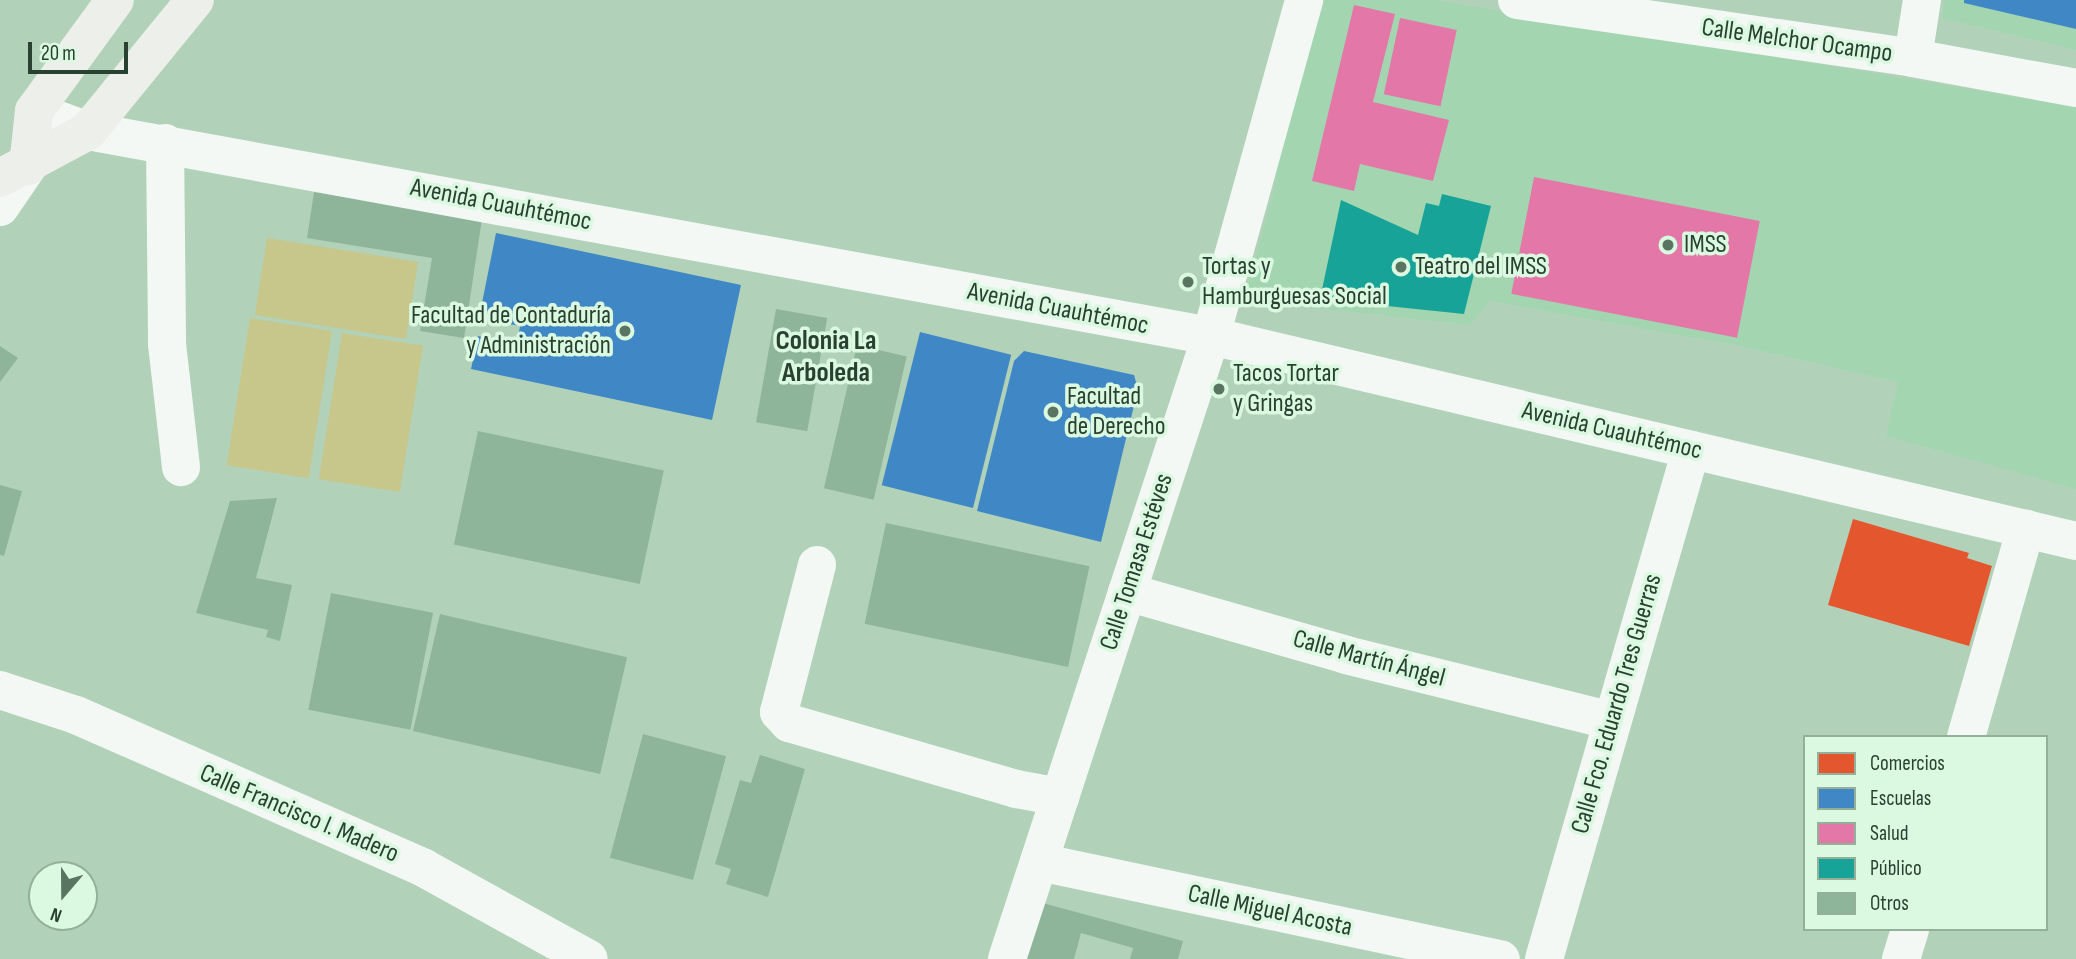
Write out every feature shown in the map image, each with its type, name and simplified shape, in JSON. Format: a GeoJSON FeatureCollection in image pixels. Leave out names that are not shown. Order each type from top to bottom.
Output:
{"type":"FeatureCollection","features":[{"type":"Feature","properties":{"kind":"main road"},"geometry":{"type":"LineString","coordinates":[[14,172],[34,111],[115,0]]}},
{"type":"Feature","properties":{"kind":"main road"},"geometry":{"type":"LineString","coordinates":[[14,172],[88,131],[195,0]]}},
{"type":"Feature","properties":{"kind":"street","name":"Calle Tomasa Estéves"},"geometry":{"type":"LineString","coordinates":[[1007,959],[1211,336],[1304,0]]}},
{"type":"Feature","properties":{"kind":"street","name":"Calle Melchor Ocampo"},"geometry":{"type":"LineString","coordinates":[[1517,0],[1913,58],[2076,88]]}},
{"type":"Feature","properties":{"kind":"street"},"geometry":{"type":"LineString","coordinates":[[1913,58],[1922,0]]}},
{"type":"Feature","properties":{"kind":"street","name":"Avenida Cuauhtémoc"},"geometry":{"type":"LineString","coordinates":[[34,111],[88,131],[1211,336],[2076,541]]}},
{"type":"Feature","properties":{"kind":"street"},"geometry":{"type":"LineString","coordinates":[[165,143],[167,344],[181,467]]}},
{"type":"Feature","properties":{"kind":"street"},"geometry":{"type":"LineString","coordinates":[[0,207],[14,172]]}},
{"type":"Feature","properties":{"kind":"street","name":"Calle Fco. Eduardo Tres Guerras"},"geometry":{"type":"LineString","coordinates":[[1544,959],[1691,450]]}},
{"type":"Feature","properties":{"kind":"street"},"geometry":{"type":"LineString","coordinates":[[1967,735],[2026,528]]}},
{"type":"Feature","properties":{"kind":"street"},"geometry":{"type":"LineString","coordinates":[[817,565],[779,712],[789,723],[1016,789],[1060,797]]}},
{"type":"Feature","properties":{"kind":"street","name":"Calle Martín Ángel"},"geometry":{"type":"LineString","coordinates":[[1127,592],[1346,655],[1612,721]]}},
{"type":"Feature","properties":{"kind":"street","name":"Calle Francisco I. Madero"},"geometry":{"type":"LineString","coordinates":[[0,690],[76,715],[424,868],[589,959]]}},
{"type":"Feature","properties":{"kind":"street","name":"Calle Miguel Acosta"},"geometry":{"type":"LineString","coordinates":[[1039,862],[1501,959]]}},
{"type":"Feature","properties":{"kind":"street"},"geometry":{"type":"LineString","coordinates":[[1901,959],[1909,931]]}},
{"type":"Feature","properties":{"kind":"shaded area","name":"IMSS"},"geometry":{"type":"Polygon","coordinates":[[[1325,0],[1435,0],[2076,107],[2076,489],[1886,436],[1898,382],[1740,346],[1490,301],[1470,325],[1244,300],[1274,190],[1285,116],[1325,0]]]}},
{"type":"Feature","properties":{"kind":"shaded area"},"geometry":{"type":"Polygon","coordinates":[[[1945,0],[2076,0],[2076,50],[1942,18],[1945,0]]]}},
{"type":"Feature","properties":{"kind":"shaded area"},"geometry":{"type":"Polygon","coordinates":[[[267,238],[418,262],[406,339],[255,315],[267,238]]]}},
{"type":"Feature","properties":{"kind":"shaded area"},"geometry":{"type":"Polygon","coordinates":[[[250,318],[332,331],[309,478],[227,465],[250,318]]]}},
{"type":"Feature","properties":{"kind":"shaded area"},"geometry":{"type":"Polygon","coordinates":[[[342,333],[423,346],[400,492],[319,479],[342,333]]]}},
{"type":"Feature","properties":{"kind":"building: Comercios"},"geometry":{"type":"Polygon","coordinates":[[[1853,519],[1969,553],[1967,558],[1992,566],[1969,646],[1828,605],[1853,519]]]}},
{"type":"Feature","properties":{"kind":"building: Escuelas"},"geometry":{"type":"Polygon","coordinates":[[[1964,0],[2076,0],[2076,29],[1964,3],[1964,0]]]}},
{"type":"Feature","properties":{"kind":"building: Escuelas","name":"Facultad de Contaduría y Administración"},"geometry":{"type":"Polygon","coordinates":[[[496,233],[741,285],[712,420],[471,369],[478,336],[517,344],[520,326],[479,318],[496,233]]]}},
{"type":"Feature","properties":{"kind":"building: Escuelas"},"geometry":{"type":"Polygon","coordinates":[[[920,332],[1011,355],[973,508],[882,485],[920,332]]]}},
{"type":"Feature","properties":{"kind":"building: Escuelas"},"geometry":{"type":"Polygon","coordinates":[[[1024,351],[1134,375],[1138,389],[1101,542],[977,511],[1014,361],[1024,351]]]}},
{"type":"Feature","properties":{"kind":"building: Salud"},"geometry":{"type":"Polygon","coordinates":[[[1354,5],[1395,14],[1373,102],[1449,120],[1433,181],[1360,164],[1354,191],[1312,181],[1354,5]]]}},
{"type":"Feature","properties":{"kind":"building: Salud"},"geometry":{"type":"Polygon","coordinates":[[[1400,18],[1457,30],[1441,106],[1384,94],[1400,18]]]}},
{"type":"Feature","properties":{"kind":"building: Salud"},"geometry":{"type":"Polygon","coordinates":[[[1534,177],[1760,221],[1737,338],[1511,294],[1534,177]]]}},
{"type":"Feature","properties":{"kind":"building: Público","name":"Teatro del IMSS"},"geometry":{"type":"Polygon","coordinates":[[[1442,194],[1491,206],[1464,314],[1320,299],[1341,200],[1418,235],[1426,203],[1439,206],[1442,194]]]}},
{"type":"Feature","properties":{"kind":"building: Otros"},"geometry":{"type":"Polygon","coordinates":[[[314,192],[482,219],[464,338],[420,331],[432,258],[307,238],[314,192]]]}},
{"type":"Feature","properties":{"kind":"building: Otros"},"geometry":{"type":"Polygon","coordinates":[[[776,309],[827,318],[807,431],[756,422],[776,309]]]}},
{"type":"Feature","properties":{"kind":"building: Otros"},"geometry":{"type":"Polygon","coordinates":[[[857,345],[907,356],[874,500],[824,488],[857,345]]]}},
{"type":"Feature","properties":{"kind":"building: Otros"},"geometry":{"type":"Polygon","coordinates":[[[0,346],[18,358],[0,382],[0,346]]]}},
{"type":"Feature","properties":{"kind":"building: Otros"},"geometry":{"type":"Polygon","coordinates":[[[478,431],[664,471],[640,584],[454,544],[478,431]]]}},
{"type":"Feature","properties":{"kind":"building: Otros"},"geometry":{"type":"Polygon","coordinates":[[[0,485],[22,491],[4,556],[0,555],[0,485]]]}},
{"type":"Feature","properties":{"kind":"building: Otros"},"geometry":{"type":"Polygon","coordinates":[[[277,498],[256,578],[292,585],[280,641],[266,637],[268,630],[196,613],[230,501],[277,498]]]}},
{"type":"Feature","properties":{"kind":"building: Otros"},"geometry":{"type":"Polygon","coordinates":[[[886,523],[1089,566],[1068,667],[865,624],[886,523]]]}},
{"type":"Feature","properties":{"kind":"building: Otros"},"geometry":{"type":"Polygon","coordinates":[[[331,593],[433,613],[410,730],[308,710],[331,593]]]}},
{"type":"Feature","properties":{"kind":"building: Otros"},"geometry":{"type":"Polygon","coordinates":[[[440,614],[627,657],[600,774],[413,731],[440,614]]]}},
{"type":"Feature","properties":{"kind":"building: Otros"},"geometry":{"type":"Polygon","coordinates":[[[643,734],[726,756],[693,880],[610,858],[643,734]]]}},
{"type":"Feature","properties":{"kind":"building: Otros"},"geometry":{"type":"Polygon","coordinates":[[[760,755],[805,769],[768,897],[726,884],[731,869],[715,864],[740,780],[751,783],[760,755]]]}},
{"type":"Feature","properties":{"kind":"building: Otros"},"geometry":{"type":"Polygon","coordinates":[[[1039,902],[1183,941],[1178,959],[1130,959],[1133,948],[1081,933],[1074,959],[1024,959],[1039,902]]]}},
{"type":"Feature","properties":{"kind":"place","name":"IMSS"},"geometry":{"type":"Point","coordinates":[1668,245]}},
{"type":"Feature","properties":{"kind":"place","name":"Teatro del IMSS"},"geometry":{"type":"Point","coordinates":[1401,267]}},
{"type":"Feature","properties":{"kind":"place","name":"Tortas y Hamburguesas Social"},"geometry":{"type":"Point","coordinates":[1188,282]}},
{"type":"Feature","properties":{"kind":"place","name":"Facultad de Contaduría y Administración"},"geometry":{"type":"Point","coordinates":[625,331]}},
{"type":"Feature","properties":{"kind":"place","name":"Tacos Tortar y Gringas"},"geometry":{"type":"Point","coordinates":[1219,389]}},
{"type":"Feature","properties":{"kind":"place","name":"Facultad de Derecho"},"geometry":{"type":"Point","coordinates":[1053,412]}},
{"type":"Feature","properties":{"kind":"district","name":"Colonia La Arboleda"},"geometry":{"type":"Point","coordinates":[826,357]}}]}
